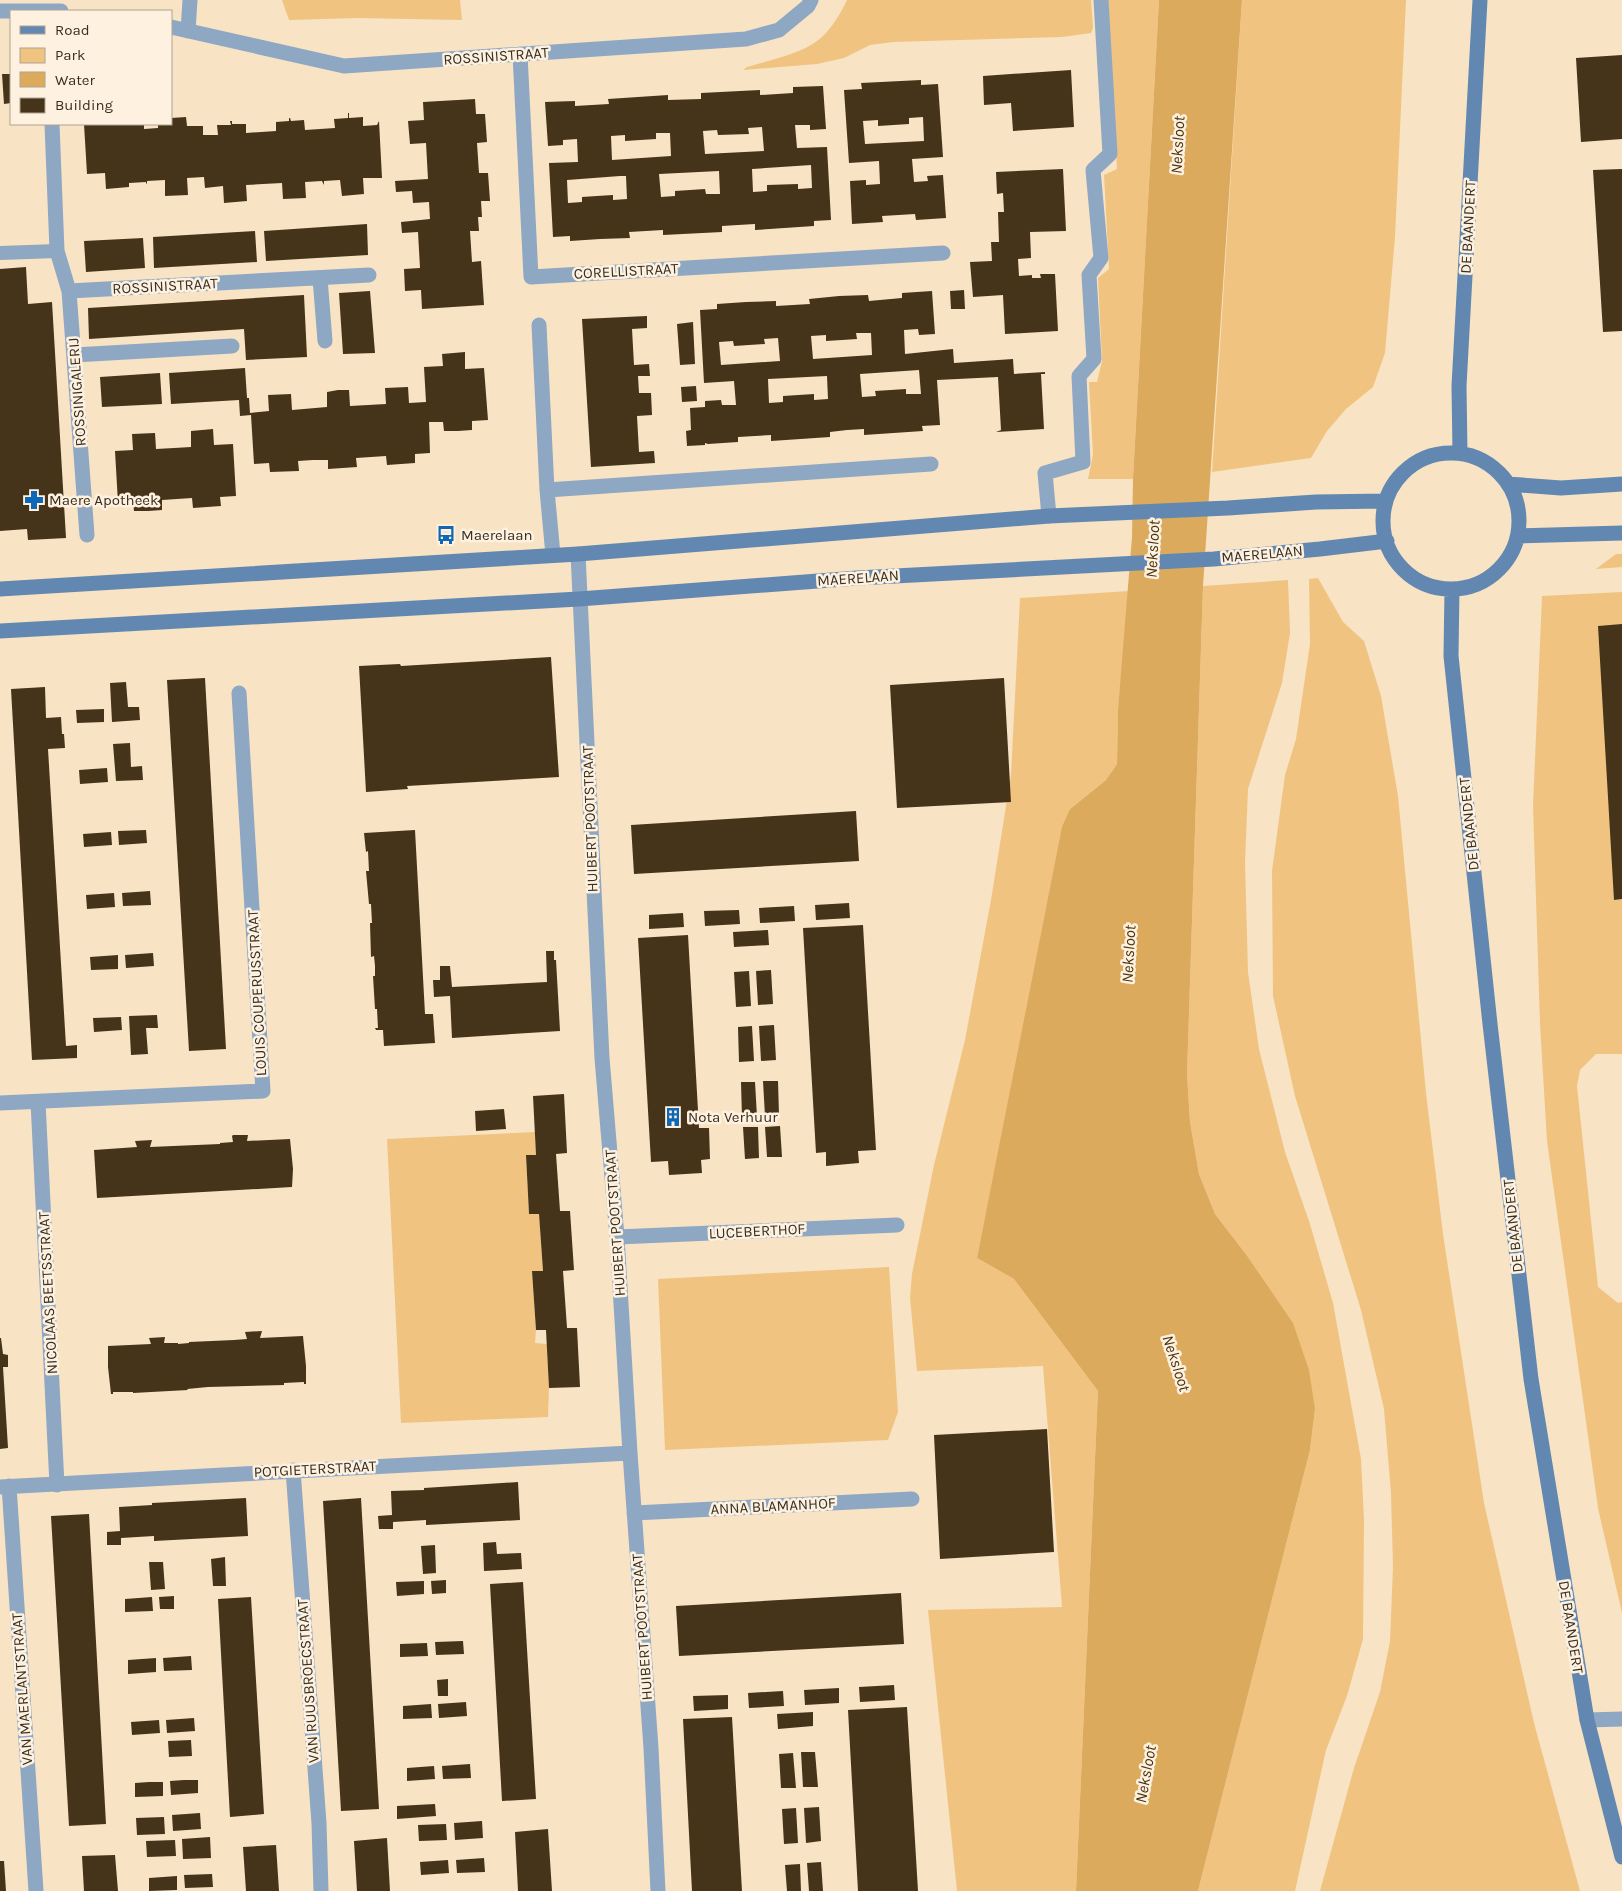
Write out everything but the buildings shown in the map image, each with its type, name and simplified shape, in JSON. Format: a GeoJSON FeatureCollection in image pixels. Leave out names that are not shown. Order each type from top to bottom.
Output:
{"type":"FeatureCollection","features":[{"type":"Feature","properties":{"kind":"street"},"geometry":{"type":"LineString","coordinates":[[188,31],[190,0]]}},
{"type":"Feature","properties":{"kind":"street","name":"ROSSINISTRAAT"},"geometry":{"type":"LineString","coordinates":[[172,27],[344,66],[746,39],[779,30],[808,6],[811,0]]}},
{"type":"Feature","properties":{"kind":"street"},"geometry":{"type":"LineString","coordinates":[[1049,516],[1045,473],[1083,462],[1079,376],[1094,359],[1088,275],[1101,258],[1093,170],[1110,154],[1101,0]]}},
{"type":"Feature","properties":{"kind":"street","name":"DE BAANDERT"},"geometry":{"type":"LineString","coordinates":[[1460,453],[1460,386],[1480,0]]}},
{"type":"Feature","properties":{"kind":"street","name":"CORELLISTRAAT"},"geometry":{"type":"LineString","coordinates":[[520,54],[531,277],[943,253]]}},
{"type":"Feature","properties":{"kind":"street","name":"ROSSINIGALERIJ"},"geometry":{"type":"LineString","coordinates":[[52,125],[57,251],[69,291],[87,535]]}},
{"type":"Feature","properties":{"kind":"street","name":"ROSSINISTRAAT"},"geometry":{"type":"LineString","coordinates":[[69,291],[369,275]]}},
{"type":"Feature","properties":{"kind":"street"},"geometry":{"type":"LineString","coordinates":[[320,278],[325,341]]}},
{"type":"Feature","properties":{"kind":"street"},"geometry":{"type":"LineString","coordinates":[[539,325],[547,490],[553,555]]}},
{"type":"Feature","properties":{"kind":"street"},"geometry":{"type":"LineString","coordinates":[[74,355],[232,346]]}},
{"type":"Feature","properties":{"kind":"street"},"geometry":{"type":"LineString","coordinates":[[1460,453],[1483,460],[1503,476],[1508,484],[1516,497],[1518,536],[1515,547],[1507,562],[1492,576],[1473,586],[1452,589],[1434,586],[1418,580],[1404,570],[1386,541],[1383,521],[1386,501],[1396,480],[1413,463],[1435,454],[1460,453]]}},
{"type":"Feature","properties":{"kind":"street"},"geometry":{"type":"LineString","coordinates":[[547,490],[931,464]]}},
{"type":"Feature","properties":{"kind":"street"},"geometry":{"type":"LineString","coordinates":[[1508,484],[1561,488],[1622,484]]}},
{"type":"Feature","properties":{"kind":"street"},"geometry":{"type":"LineString","coordinates":[[0,589],[578,554],[1049,516],[1316,502],[1386,501]]}},
{"type":"Feature","properties":{"kind":"street"},"geometry":{"type":"LineString","coordinates":[[1518,536],[1622,532]]}},
{"type":"Feature","properties":{"kind":"street","name":"MAERELAAN"},"geometry":{"type":"LineString","coordinates":[[0,631],[579,599],[857,578],[1214,559],[1386,541]]}},
{"type":"Feature","properties":{"kind":"street","name":"HUIBERT POOTSTRAAT"},"geometry":{"type":"LineString","coordinates":[[578,554],[602,1058],[617,1237],[651,1748],[658,1891]]}},
{"type":"Feature","properties":{"kind":"street","name":"DE BAANDERT"},"geometry":{"type":"LineString","coordinates":[[1452,589],[1451,656],[1530,1379],[1586,1720],[1622,1857]]}},
{"type":"Feature","properties":{"kind":"street","name":"LOUIS COUPERUSSTRAAT"},"geometry":{"type":"LineString","coordinates":[[0,1103],[263,1091],[239,693]]}},
{"type":"Feature","properties":{"kind":"street","name":"NICOLAAS BEETSSTRAAT"},"geometry":{"type":"LineString","coordinates":[[38,1102],[57,1484]]}},
{"type":"Feature","properties":{"kind":"street","name":"LUCEBERTHOF"},"geometry":{"type":"LineString","coordinates":[[617,1237],[897,1225]]}},
{"type":"Feature","properties":{"kind":"street","name":"POTGIETERSTRAAT"},"geometry":{"type":"LineString","coordinates":[[5,1487],[630,1452]]}},
{"type":"Feature","properties":{"kind":"street","name":"VAN RUUSBROECSTRAAT"},"geometry":{"type":"LineString","coordinates":[[294,1470],[318,1813],[321,1891]]}},
{"type":"Feature","properties":{"kind":"street","name":"VAN MAERLANTSTRAAT"},"geometry":{"type":"LineString","coordinates":[[5,1487],[36,1891]]}},
{"type":"Feature","properties":{"kind":"street","name":"ANNA BLAMANHOF"},"geometry":{"type":"LineString","coordinates":[[634,1513],[912,1499]]}},
{"type":"Feature","properties":{"kind":"street"},"geometry":{"type":"LineString","coordinates":[[1586,1720],[1622,1719]]}},
{"type":"Feature","properties":{"kind":"lane"},"geometry":{"type":"LineString","coordinates":[[0,253],[57,251]]}},
{"type":"Feature","properties":{"kind":"green space"},"geometry":{"type":"Polygon","coordinates":[[[282,0],[460,0],[462,20],[358,18],[289,20],[282,0]]]}},
{"type":"Feature","properties":{"kind":"green space"},"geometry":{"type":"Polygon","coordinates":[[[847,0],[1091,0],[1093,28],[1091,33],[1062,37],[893,42],[870,45],[844,58],[817,64],[743,70],[810,46],[830,28],[847,0]]]}},
{"type":"Feature","properties":{"kind":"green space"},"geometry":{"type":"Polygon","coordinates":[[[1108,0],[1159,0],[1133,479],[1088,479],[1093,455],[1089,382],[1097,382],[1102,361],[1098,278],[1109,269],[1104,175],[1117,169],[1108,0]]]}},
{"type":"Feature","properties":{"kind":"green space"},"geometry":{"type":"Polygon","coordinates":[[[1242,0],[1406,0],[1395,237],[1385,353],[1373,387],[1346,409],[1327,431],[1311,458],[1212,472],[1242,0]]]}},
{"type":"Feature","properties":{"kind":"green space"},"geometry":{"type":"Polygon","coordinates":[[[1616,554],[1622,554],[1622,567],[1596,569],[1616,554]]]}},
{"type":"Feature","properties":{"kind":"green space"},"geometry":{"type":"Polygon","coordinates":[[[1318,578],[1343,622],[1364,641],[1381,696],[1398,796],[1426,1093],[1443,1234],[1484,1503],[1534,1723],[1580,1891],[1320,1891],[1354,1768],[1380,1692],[1390,1641],[1393,1567],[1391,1493],[1384,1409],[1361,1310],[1295,1096],[1273,996],[1272,871],[1285,775],[1296,739],[1310,644],[1309,579],[1318,578]]]}},
{"type":"Feature","properties":{"kind":"green space"},"geometry":{"type":"Polygon","coordinates":[[[1288,580],[1290,633],[1282,683],[1248,789],[1245,863],[1248,972],[1259,1049],[1285,1152],[1310,1224],[1333,1303],[1361,1459],[1364,1520],[1363,1639],[1347,1696],[1326,1750],[1295,1891],[1198,1891],[1310,1450],[1315,1409],[1245,1253],[1215,1214],[1199,1174],[1190,1122],[1187,1074],[1203,586],[1288,580]]]}},
{"type":"Feature","properties":{"kind":"green space"},"geometry":{"type":"Polygon","coordinates":[[[1129,591],[1118,709],[1117,764],[1106,780],[1070,809],[977,1258],[1014,1279],[1098,1391],[1076,1891],[957,1891],[928,1610],[1062,1607],[1043,1366],[917,1371],[910,1298],[912,1274],[934,1165],[965,1040],[991,900],[1011,775],[1020,598],[1129,591]]]}},
{"type":"Feature","properties":{"kind":"green space"},"geometry":{"type":"Polygon","coordinates":[[[1622,592],[1622,1054],[1596,1054],[1580,1070],[1577,1086],[1598,1287],[1618,1303],[1622,1302],[1622,1613],[1598,1508],[1547,1141],[1540,1024],[1533,806],[1542,596],[1622,592]]]}},
{"type":"Feature","properties":{"kind":"green space"},"geometry":{"type":"Polygon","coordinates":[[[535,1132],[536,1155],[526,1156],[529,1214],[539,1213],[543,1271],[532,1271],[536,1330],[535,1343],[547,1344],[548,1417],[401,1423],[387,1139],[535,1132]]]}},
{"type":"Feature","properties":{"kind":"green space"},"geometry":{"type":"Polygon","coordinates":[[[889,1267],[898,1412],[888,1440],[665,1450],[658,1279],[889,1267]]]}},
{"type":"Feature","properties":{"kind":"water","name":"Neksloot"},"geometry":{"type":"Polygon","coordinates":[[[1159,0],[1242,0],[1203,586],[1187,1074],[1190,1122],[1199,1174],[1215,1214],[1245,1253],[1293,1323],[1309,1370],[1315,1409],[1310,1450],[1198,1891],[1076,1891],[1098,1391],[1014,1279],[977,1258],[1062,827],[1070,809],[1106,780],[1117,764],[1118,709],[1132,537],[1133,479],[1159,0]]]}},
{"type":"Feature","properties":{"kind":"place","name":"Maere Apotheek"},"geometry":{"type":"Point","coordinates":[34,500]}},
{"type":"Feature","properties":{"kind":"place","name":"Maerelaan"},"geometry":{"type":"Point","coordinates":[446,535]}},
{"type":"Feature","properties":{"kind":"place","name":"Nota Verhuur"},"geometry":{"type":"Point","coordinates":[673,1117]}}]}
